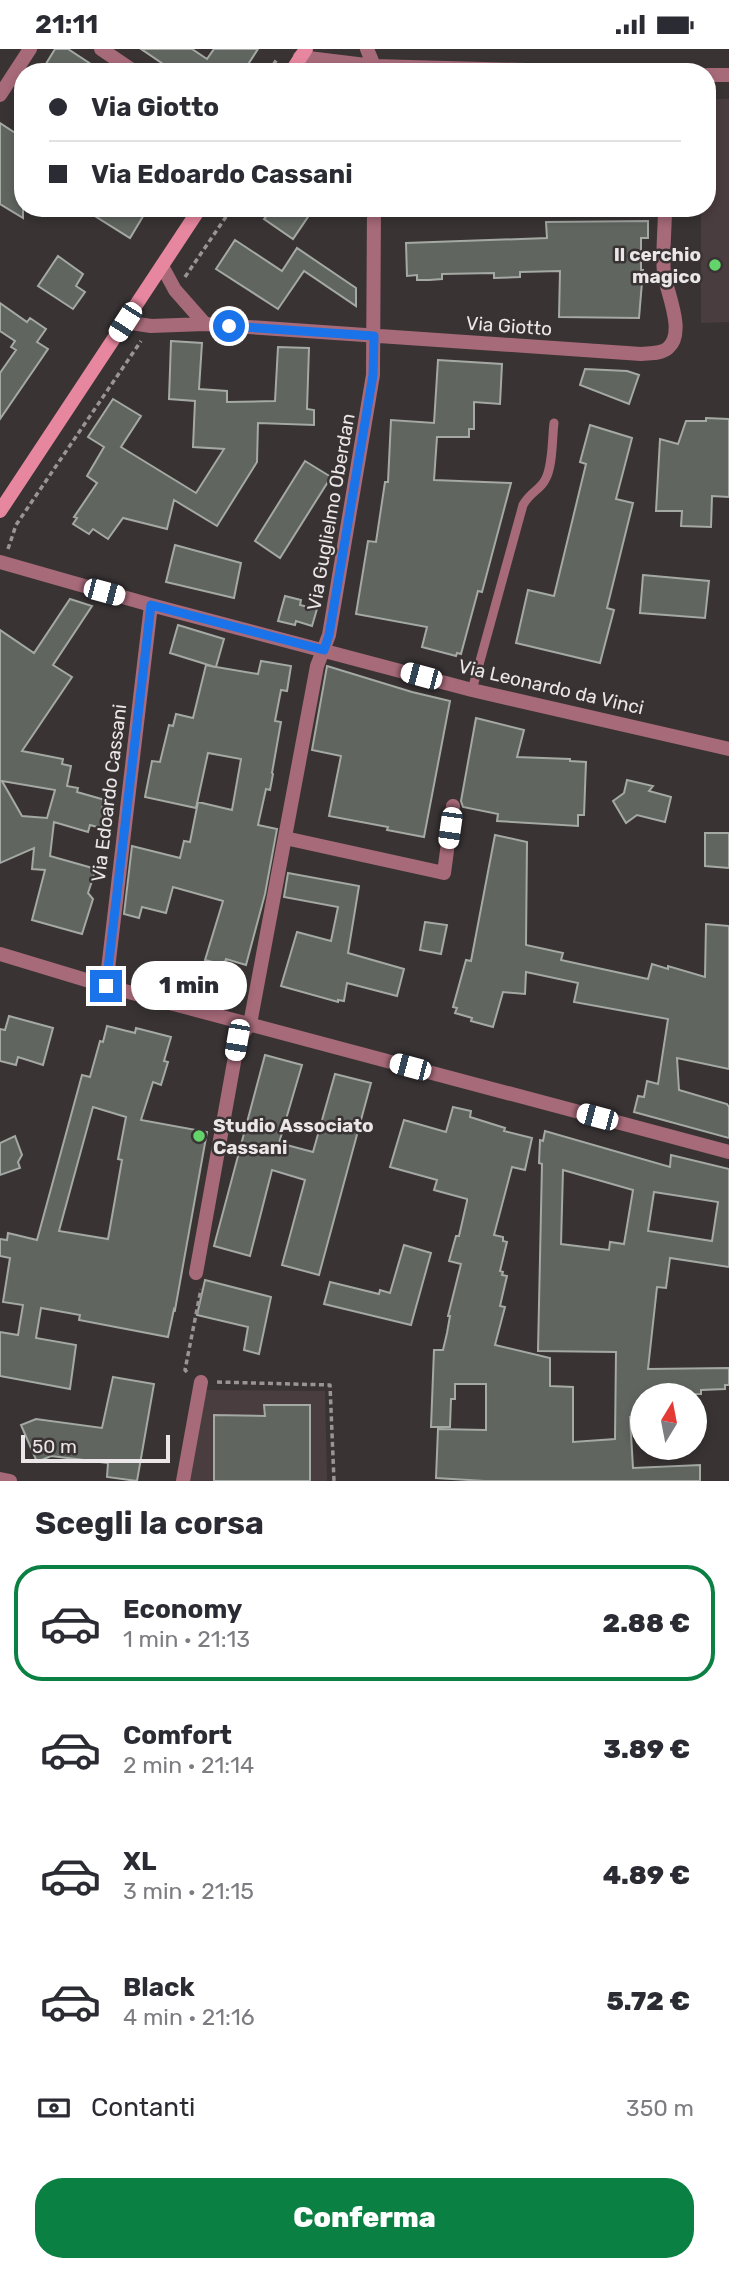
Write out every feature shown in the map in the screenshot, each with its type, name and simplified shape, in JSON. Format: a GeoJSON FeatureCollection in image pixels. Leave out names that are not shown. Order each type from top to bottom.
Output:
{"type":"FeatureCollection","features":[{"type":"Feature","properties":{"kind":"main road"},"geometry":{"type":"LineString","coordinates":[[0,511],[194,217]]}},
{"type":"Feature","properties":{"kind":"street"},"geometry":{"type":"LineString","coordinates":[[101,49],[122,63]]}},
{"type":"Feature","properties":{"kind":"street"},"geometry":{"type":"LineString","coordinates":[[303,53],[347,63]]}},
{"type":"Feature","properties":{"kind":"street"},"geometry":{"type":"LineString","coordinates":[[0,95],[14,74]]}},
{"type":"Feature","properties":{"kind":"street","name":"Via Guglielmo Oberdan"},"geometry":{"type":"LineString","coordinates":[[196,1273],[237,1040],[250,1024],[317,666],[329,635],[373,375],[374,217]]}},
{"type":"Feature","properties":{"kind":"street","name":"Via Giotto"},"geometry":{"type":"LineString","coordinates":[[125,322],[151,326],[205,324],[656,353],[667,350],[673,342],[674,331],[674,315],[664,275],[665,217]]}},
{"type":"Feature","properties":{"kind":"street"},"geometry":{"type":"LineString","coordinates":[[162,266],[176,290],[205,324]]}},
{"type":"Feature","properties":{"kind":"street","name":"Via Leonardo da Vinci"},"geometry":{"type":"LineString","coordinates":[[3,556],[151,605],[472,689],[729,749]]}},
{"type":"Feature","properties":{"kind":"street","name":"Via Edoardo Cassani"},"geometry":{"type":"LineString","coordinates":[[106,986],[151,605]]}},
{"type":"Feature","properties":{"kind":"street"},"geometry":{"type":"LineString","coordinates":[[285,838],[443,873],[453,806]]}},
{"type":"Feature","properties":{"kind":"street"},"geometry":{"type":"LineString","coordinates":[[0,954],[106,986],[729,1152]]}},
{"type":"Feature","properties":{"kind":"street"},"geometry":{"type":"LineString","coordinates":[[183,1481],[201,1382]]}},
{"type":"Feature","properties":{"kind":"street"},"geometry":{"type":"LineString","coordinates":[[0,1479],[10,1481]]}},
{"type":"Feature","properties":{"kind":"lane"},"geometry":{"type":"LineString","coordinates":[[472,689],[523,505],[529,495],[545,480],[549,471],[554,423]]}},
{"type":"Feature","properties":{"kind":"path"},"geometry":{"type":"LineString","coordinates":[[176,290],[226,217]]}},
{"type":"Feature","properties":{"kind":"path"},"geometry":{"type":"LineString","coordinates":[[3,556],[11,544],[16,525],[151,326]]}},
{"type":"Feature","properties":{"kind":"path"},"geometry":{"type":"LineString","coordinates":[[196,1273],[203,1278],[184,1370],[201,1382],[330,1385],[334,1481]]}},
{"type":"Feature","properties":{"kind":"shaded area","name":"Il cerchio magico"},"geometry":{"type":"Polygon","coordinates":[[[716,99],[729,99],[729,322],[701,323],[701,217],[716,217],[716,99]]]}},
{"type":"Feature","properties":{"kind":"shaded area"},"geometry":{"type":"Polygon","coordinates":[[[205,1390],[325,1391],[327,1481],[189,1481],[205,1390]]]}},
{"type":"Feature","properties":{"kind":"building"},"geometry":{"type":"Polygon","coordinates":[[[55,49],[68,49],[89,63],[46,63],[55,49]]]}},
{"type":"Feature","properties":{"kind":"building"},"geometry":{"type":"Polygon","coordinates":[[[141,49],[192,49],[207,59],[214,49],[258,49],[249,63],[162,63],[141,49]]]}},
{"type":"Feature","properties":{"kind":"building"},"geometry":{"type":"Polygon","coordinates":[[[0,123],[14,132],[14,213],[0,204],[0,123]]]}},
{"type":"Feature","properties":{"kind":"building"},"geometry":{"type":"Polygon","coordinates":[[[96,217],[143,217],[130,238],[96,217]]]}},
{"type":"Feature","properties":{"kind":"building"},"geometry":{"type":"Polygon","coordinates":[[[266,217],[308,217],[293,239],[264,219],[266,217]]]}},
{"type":"Feature","properties":{"kind":"building"},"geometry":{"type":"Polygon","coordinates":[[[648,221],[648,238],[641,238],[643,270],[639,318],[559,317],[560,271],[520,272],[520,277],[494,278],[494,273],[442,274],[442,279],[429,280],[417,280],[417,275],[407,276],[406,243],[547,238],[546,222],[648,221]]]}},
{"type":"Feature","properties":{"kind":"building"},"geometry":{"type":"Polygon","coordinates":[[[235,240],[282,271],[297,248],[356,288],[356,306],[304,271],[278,309],[216,269],[235,240]]]}},
{"type":"Feature","properties":{"kind":"building"},"geometry":{"type":"Polygon","coordinates":[[[58,256],[83,274],[76,286],[85,292],[73,309],[38,286],[58,256]]]}},
{"type":"Feature","properties":{"kind":"building"},"geometry":{"type":"Polygon","coordinates":[[[0,303],[27,322],[30,318],[46,329],[37,342],[48,349],[0,419],[0,373],[16,350],[11,347],[15,341],[0,331],[0,303]]]}},
{"type":"Feature","properties":{"kind":"building"},"geometry":{"type":"Polygon","coordinates":[[[171,341],[202,343],[199,389],[227,391],[227,402],[275,401],[278,347],[309,348],[307,409],[314,410],[314,425],[258,423],[257,462],[217,526],[174,500],[167,529],[123,518],[108,539],[93,529],[89,534],[73,524],[77,518],[74,517],[97,483],[87,476],[104,447],[88,437],[113,399],[141,416],[121,447],[196,493],[224,449],[193,447],[195,401],[169,399],[171,341]]]}},
{"type":"Feature","properties":{"kind":"building"},"geometry":{"type":"Polygon","coordinates":[[[438,360],[502,364],[500,404],[474,402],[474,429],[469,429],[469,437],[437,437],[434,480],[511,483],[482,592],[478,591],[461,654],[457,653],[456,656],[422,647],[427,627],[356,614],[368,541],[376,542],[385,482],[388,482],[391,420],[434,423],[438,360]]]}},
{"type":"Feature","properties":{"kind":"building"},"geometry":{"type":"Polygon","coordinates":[[[585,369],[627,371],[639,375],[629,404],[580,385],[585,369]]]}},
{"type":"Feature","properties":{"kind":"building"},"geometry":{"type":"Polygon","coordinates":[[[706,418],[729,419],[729,497],[712,496],[711,527],[681,526],[682,511],[656,511],[660,439],[678,444],[686,421],[706,421],[706,418]]]}},
{"type":"Feature","properties":{"kind":"building"},"geometry":{"type":"Polygon","coordinates":[[[590,425],[632,438],[616,499],[633,503],[607,608],[614,610],[600,663],[516,643],[528,590],[554,596],[586,464],[580,462],[590,425]]]}},
{"type":"Feature","properties":{"kind":"building"},"geometry":{"type":"Polygon","coordinates":[[[305,461],[331,477],[280,558],[255,541],[305,461]]]}},
{"type":"Feature","properties":{"kind":"building"},"geometry":{"type":"Polygon","coordinates":[[[175,545],[241,563],[234,598],[166,582],[175,545]]]}},
{"type":"Feature","properties":{"kind":"building"},"geometry":{"type":"Polygon","coordinates":[[[643,575],[709,581],[705,618],[640,613],[643,575]]]}},
{"type":"Feature","properties":{"kind":"building"},"geometry":{"type":"Polygon","coordinates":[[[285,596],[301,600],[300,605],[317,609],[312,626],[296,621],[295,625],[278,621],[285,596]]]}},
{"type":"Feature","properties":{"kind":"building"},"geometry":{"type":"Polygon","coordinates":[[[70,599],[92,606],[53,665],[72,677],[22,751],[63,759],[62,764],[71,766],[67,786],[78,788],[77,792],[105,800],[102,808],[107,809],[101,828],[90,825],[88,832],[54,822],[50,856],[96,869],[88,893],[93,899],[82,934],[32,920],[45,870],[32,869],[34,848],[0,863],[0,630],[34,653],[70,599]],[[2,781],[22,816],[47,818],[55,790],[2,781]]]}},
{"type":"Feature","properties":{"kind":"building"},"geometry":{"type":"Polygon","coordinates":[[[178,625],[224,639],[216,667],[258,674],[261,661],[291,666],[287,691],[281,690],[275,721],[281,722],[273,774],[270,790],[266,789],[258,825],[277,829],[265,894],[246,965],[226,959],[224,965],[205,960],[223,901],[173,887],[166,913],[142,907],[139,918],[124,914],[132,846],[180,858],[184,841],[190,842],[198,802],[232,810],[241,759],[208,753],[196,808],[145,797],[152,761],[160,762],[169,725],[173,726],[176,714],[193,718],[206,665],[215,667],[170,653],[178,625]]]}},
{"type":"Feature","properties":{"kind":"building"},"geometry":{"type":"Polygon","coordinates":[[[327,666],[450,701],[424,837],[329,816],[341,756],[312,750],[327,666]]]}},
{"type":"Feature","properties":{"kind":"building"},"geometry":{"type":"Polygon","coordinates":[[[476,718],[524,730],[517,757],[586,762],[584,815],[578,815],[578,826],[497,821],[498,814],[463,807],[461,801],[476,718]]]}},
{"type":"Feature","properties":{"kind":"building"},"geometry":{"type":"Polygon","coordinates":[[[627,780],[653,786],[649,791],[671,797],[665,822],[637,815],[626,823],[613,801],[624,793],[627,780]]]}},
{"type":"Feature","properties":{"kind":"building"},"geometry":{"type":"Polygon","coordinates":[[[705,833],[729,833],[729,868],[705,866],[705,833]]]}},
{"type":"Feature","properties":{"kind":"building"},"geometry":{"type":"Polygon","coordinates":[[[495,835],[527,842],[526,945],[563,953],[561,960],[648,979],[652,964],[705,977],[706,924],[729,926],[729,1069],[677,1058],[679,1090],[727,1104],[729,1107],[729,1138],[634,1112],[638,1096],[644,1097],[647,1081],[658,1084],[668,1019],[574,1002],[578,983],[526,972],[525,994],[503,992],[493,1027],[455,1013],[457,1008],[453,1007],[466,960],[471,961],[495,835]]]}},
{"type":"Feature","properties":{"kind":"building"},"geometry":{"type":"Polygon","coordinates":[[[288,873],[359,886],[348,953],[404,969],[397,996],[347,983],[344,1001],[338,1002],[281,986],[297,932],[331,941],[338,907],[284,897],[288,873]]]}},
{"type":"Feature","properties":{"kind":"building"},"geometry":{"type":"Polygon","coordinates":[[[425,922],[447,925],[441,954],[420,950],[425,922]]]}},
{"type":"Feature","properties":{"kind":"building"},"geometry":{"type":"Polygon","coordinates":[[[9,1016],[53,1028],[43,1065],[18,1057],[16,1065],[0,1061],[0,1029],[5,1030],[9,1016]]]}},
{"type":"Feature","properties":{"kind":"building"},"geometry":{"type":"Polygon","coordinates":[[[107,1026],[135,1033],[136,1028],[171,1037],[164,1061],[168,1062],[161,1085],[153,1082],[141,1120],[207,1132],[168,1337],[79,1320],[80,1315],[41,1308],[36,1338],[76,1345],[70,1389],[0,1376],[0,1332],[18,1335],[23,1305],[3,1302],[10,1258],[0,1256],[0,1239],[7,1240],[8,1233],[37,1240],[82,1075],[90,1077],[100,1041],[103,1042],[107,1026]],[[93,1107],[59,1231],[108,1239],[122,1160],[118,1159],[126,1117],[93,1107]]]}},
{"type":"Feature","properties":{"kind":"building"},"geometry":{"type":"Polygon","coordinates":[[[265,1055],[302,1065],[279,1143],[313,1152],[335,1074],[371,1083],[319,1275],[282,1265],[305,1180],[272,1170],[250,1256],[214,1246],[265,1055]]]}},
{"type":"Feature","properties":{"kind":"building"},"geometry":{"type":"Polygon","coordinates":[[[453,1107],[471,1111],[470,1117],[505,1128],[504,1131],[532,1138],[525,1170],[512,1167],[494,1235],[503,1237],[503,1241],[507,1242],[500,1271],[507,1276],[500,1306],[505,1307],[495,1345],[550,1358],[550,1386],[573,1387],[573,1442],[615,1439],[616,1352],[538,1351],[542,1164],[539,1163],[540,1140],[543,1141],[545,1131],[670,1167],[671,1155],[729,1169],[729,1267],[670,1258],[666,1288],[657,1287],[648,1369],[729,1368],[729,1385],[725,1385],[725,1389],[707,1390],[707,1383],[630,1383],[630,1460],[633,1460],[633,1468],[700,1465],[700,1481],[485,1481],[436,1478],[438,1429],[486,1430],[486,1384],[455,1384],[455,1399],[451,1399],[450,1427],[431,1427],[434,1350],[443,1350],[447,1333],[448,1316],[461,1264],[449,1261],[456,1236],[459,1236],[467,1199],[434,1190],[437,1180],[390,1167],[404,1120],[446,1132],[453,1107]],[[563,1170],[561,1244],[609,1250],[610,1242],[624,1244],[633,1190],[563,1170]],[[654,1192],[648,1231],[712,1241],[718,1202],[654,1192]]]}},
{"type":"Feature","properties":{"kind":"building"},"geometry":{"type":"Polygon","coordinates":[[[15,1136],[22,1155],[18,1162],[20,1168],[0,1175],[0,1143],[15,1136]]]}},
{"type":"Feature","properties":{"kind":"building"},"geometry":{"type":"Polygon","coordinates":[[[404,1245],[431,1253],[411,1325],[324,1304],[330,1282],[379,1294],[380,1290],[390,1293],[404,1245]]]}},
{"type":"Feature","properties":{"kind":"building"},"geometry":{"type":"Polygon","coordinates":[[[205,1280],[271,1297],[259,1354],[244,1350],[248,1327],[197,1315],[205,1280]]]}},
{"type":"Feature","properties":{"kind":"building"},"geometry":{"type":"Polygon","coordinates":[[[113,1377],[154,1384],[137,1481],[107,1477],[108,1463],[51,1456],[37,1462],[21,1425],[36,1419],[102,1428],[113,1377]]]}},
{"type":"Feature","properties":{"kind":"building"},"geometry":{"type":"Polygon","coordinates":[[[264,1405],[310,1405],[310,1481],[214,1481],[214,1415],[265,1416],[264,1405]]]}},
{"type":"Feature","properties":{"kind":"place","name":"Il cerchio magico"},"geometry":{"type":"Point","coordinates":[715,265]}},
{"type":"Feature","properties":{"kind":"place","name":"Studio Associato Cassani"},"geometry":{"type":"Point","coordinates":[199,1136]}},
{"type":"Feature","properties":{"kind":"route"},"geometry":{"type":"LineString","coordinates":[[106,986],[151,605],[324,650],[329,635],[373,375],[374,336],[229,326]]}}]}
